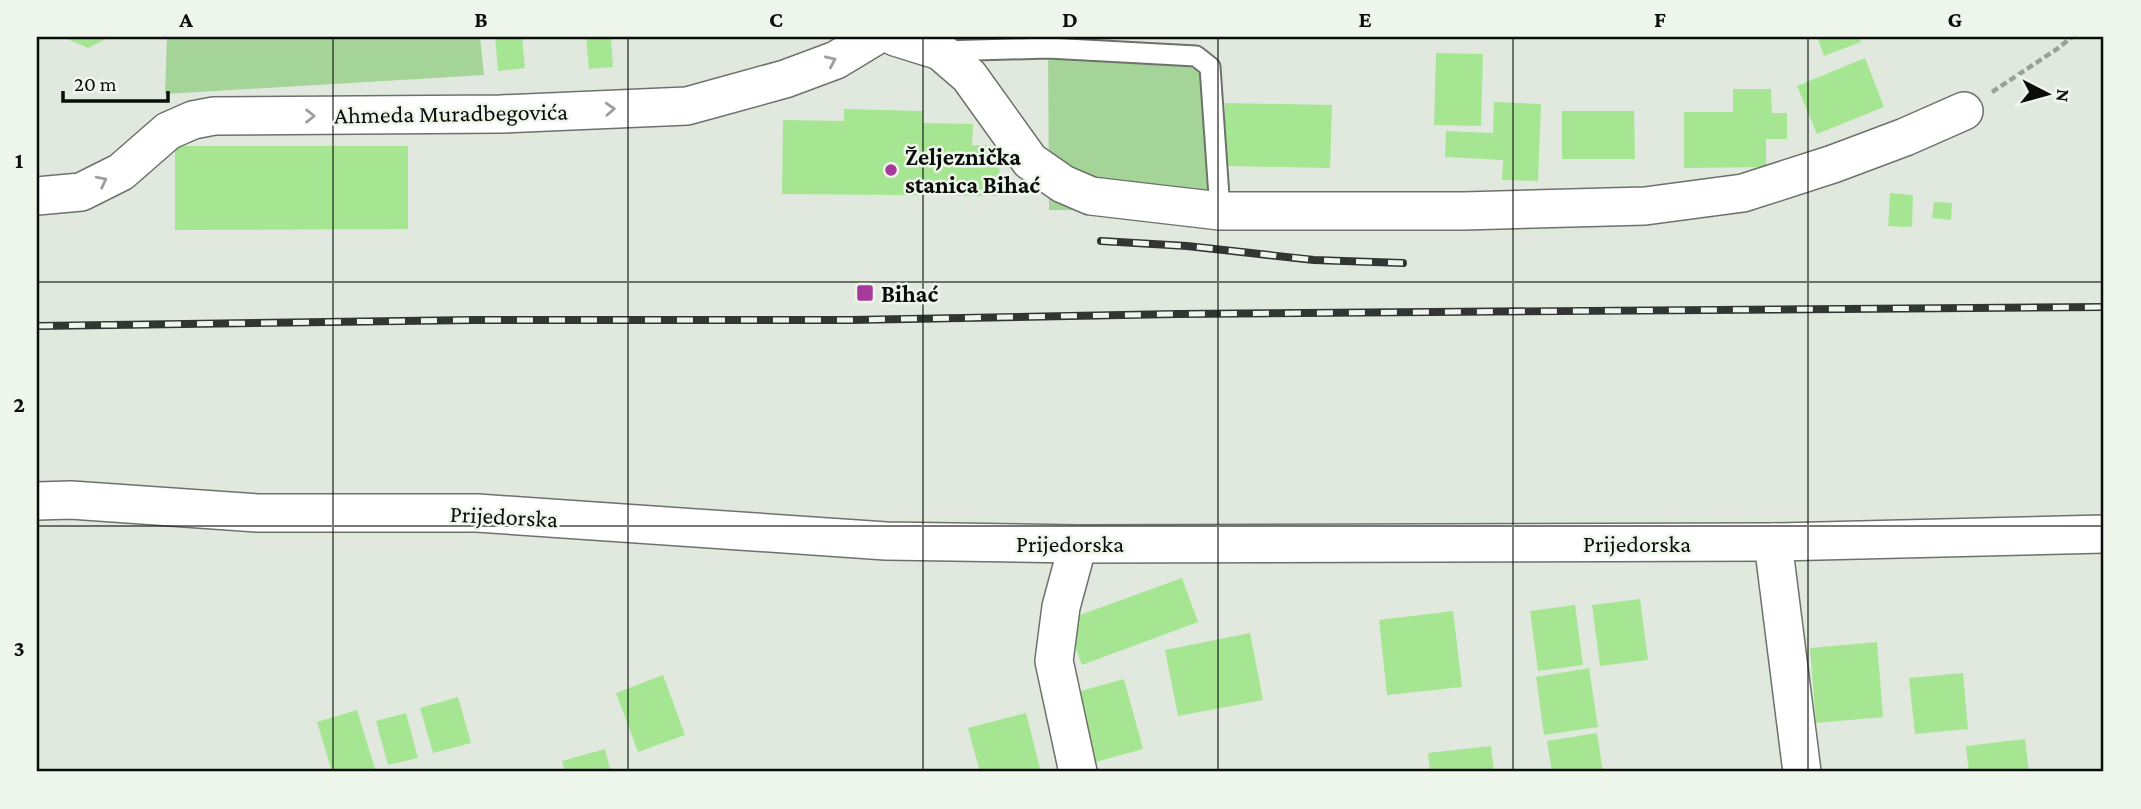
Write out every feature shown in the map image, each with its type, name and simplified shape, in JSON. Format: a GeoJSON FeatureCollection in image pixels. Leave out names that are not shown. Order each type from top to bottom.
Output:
{"type":"FeatureCollection","features":[{"type":"Feature","properties":{"kind":"street","name":"Ahmeda Muradbegovića"},"geometry":{"type":"LineString","coordinates":[[37,196],[81,192],[121,172],[168,131],[193,120],[214,116],[502,114],[687,106],[785,79],[836,60],[874,37]]}},
{"type":"Feature","properties":{"kind":"street"},"geometry":{"type":"LineString","coordinates":[[895,37],[940,51],[970,76],[1030,161],[1063,184],[1091,196],[1220,211],[1464,211],[1631,206],[1743,193],[1857,155],[1964,111]]}},
{"type":"Feature","properties":{"kind":"street","name":"Prijedorska"},"geometry":{"type":"LineString","coordinates":[[37,501],[71,500],[258,513],[477,513],[886,541],[1079,544],[1773,542],[2104,534]]}},
{"type":"Feature","properties":{"kind":"street"},"geometry":{"type":"LineString","coordinates":[[1773,542],[1802,772]]}},
{"type":"Feature","properties":{"kind":"street"},"geometry":{"type":"LineString","coordinates":[[1078,772],[1054,661],[1061,607],[1079,544]]}},
{"type":"Feature","properties":{"kind":"lane"},"geometry":{"type":"LineString","coordinates":[[940,51],[1048,48],[1196,56],[1210,67],[1220,211]]}},
{"type":"Feature","properties":{"kind":"path"},"geometry":{"type":"LineString","coordinates":[[1964,111],[2071,37]]}},
{"type":"Feature","properties":{"kind":"green space"},"geometry":{"type":"Polygon","coordinates":[[[167,37],[480,37],[484,75],[165,94],[167,37]]]}},
{"type":"Feature","properties":{"kind":"green space"},"geometry":{"type":"Polygon","coordinates":[[[1048,48],[1210,67],[1220,211],[1049,210],[1048,48]]]}},
{"type":"Feature","properties":{"kind":"building"},"geometry":{"type":"Polygon","coordinates":[[[66,37],[110,37],[88,48],[66,37]]]}},
{"type":"Feature","properties":{"kind":"building"},"geometry":{"type":"Polygon","coordinates":[[[495,37],[522,37],[525,68],[498,71],[495,37]]]}},
{"type":"Feature","properties":{"kind":"building"},"geometry":{"type":"Polygon","coordinates":[[[586,37],[611,37],[613,67],[589,69],[586,37]]]}},
{"type":"Feature","properties":{"kind":"building"},"geometry":{"type":"Polygon","coordinates":[[[1817,37],[1859,37],[1861,42],[1824,56],[1817,37]]]}},
{"type":"Feature","properties":{"kind":"building"},"geometry":{"type":"Polygon","coordinates":[[[1436,53],[1483,54],[1481,126],[1434,125],[1436,53]]]}},
{"type":"Feature","properties":{"kind":"building"},"geometry":{"type":"Polygon","coordinates":[[[1865,58],[1884,107],[1817,134],[1797,86],[1865,58]]]}},
{"type":"Feature","properties":{"kind":"building"},"geometry":{"type":"Polygon","coordinates":[[[1733,89],[1771,89],[1772,113],[1787,113],[1787,139],[1766,139],[1766,167],[1684,168],[1684,112],[1733,112],[1733,89]]]}},
{"type":"Feature","properties":{"kind":"building"},"geometry":{"type":"Polygon","coordinates":[[[1494,102],[1541,104],[1538,181],[1502,180],[1503,160],[1445,157],[1446,131],[1493,133],[1494,102]]]}},
{"type":"Feature","properties":{"kind":"building"},"geometry":{"type":"Polygon","coordinates":[[[1225,103],[1332,105],[1330,168],[1224,166],[1225,103]]]}},
{"type":"Feature","properties":{"kind":"building","name":"Željeznička stanica Bihać"},"geometry":{"type":"Polygon","coordinates":[[[844,109],[923,111],[923,123],[973,124],[972,145],[1000,146],[999,196],[782,194],[783,120],[844,121],[844,109]]]}},
{"type":"Feature","properties":{"kind":"building"},"geometry":{"type":"Polygon","coordinates":[[[1562,111],[1634,111],[1635,159],[1562,159],[1562,111]]]}},
{"type":"Feature","properties":{"kind":"building"},"geometry":{"type":"Polygon","coordinates":[[[175,146],[408,146],[408,229],[175,230],[175,146]]]}},
{"type":"Feature","properties":{"kind":"building"},"geometry":{"type":"Polygon","coordinates":[[[1890,193],[1913,195],[1912,227],[1888,226],[1890,193]]]}},
{"type":"Feature","properties":{"kind":"building"},"geometry":{"type":"Polygon","coordinates":[[[1934,202],[1952,203],[1951,220],[1932,218],[1934,202]]]}},
{"type":"Feature","properties":{"kind":"building"},"geometry":{"type":"Polygon","coordinates":[[[1182,578],[1198,622],[1082,665],[1066,620],[1182,578]]]}},
{"type":"Feature","properties":{"kind":"building"},"geometry":{"type":"Polygon","coordinates":[[[1640,599],[1648,660],[1600,666],[1592,605],[1640,599]]]}},
{"type":"Feature","properties":{"kind":"building"},"geometry":{"type":"Polygon","coordinates":[[[1575,605],[1583,665],[1538,671],[1530,611],[1575,605]]]}},
{"type":"Feature","properties":{"kind":"building"},"geometry":{"type":"Polygon","coordinates":[[[1453,611],[1462,687],[1387,695],[1379,620],[1453,611]]]}},
{"type":"Feature","properties":{"kind":"building"},"geometry":{"type":"Polygon","coordinates":[[[1250,633],[1263,700],[1178,716],[1165,650],[1250,633]]]}},
{"type":"Feature","properties":{"kind":"building"},"geometry":{"type":"Polygon","coordinates":[[[1877,642],[1883,717],[1816,723],[1810,648],[1877,642]]]}},
{"type":"Feature","properties":{"kind":"building"},"geometry":{"type":"Polygon","coordinates":[[[1589,668],[1598,727],[1544,735],[1536,677],[1589,668]]]}},
{"type":"Feature","properties":{"kind":"building"},"geometry":{"type":"Polygon","coordinates":[[[1963,673],[1968,729],[1915,734],[1909,678],[1963,673]]]}},
{"type":"Feature","properties":{"kind":"building"},"geometry":{"type":"Polygon","coordinates":[[[663,675],[685,735],[638,752],[616,693],[663,675]]]}},
{"type":"Feature","properties":{"kind":"building"},"geometry":{"type":"Polygon","coordinates":[[[1124,679],[1143,749],[1085,765],[1066,695],[1124,679]]]}},
{"type":"Feature","properties":{"kind":"building"},"geometry":{"type":"Polygon","coordinates":[[[458,697],[471,743],[433,753],[420,708],[458,697]]]}},
{"type":"Feature","properties":{"kind":"building"},"geometry":{"type":"Polygon","coordinates":[[[357,710],[376,772],[332,772],[317,722],[357,710]]]}},
{"type":"Feature","properties":{"kind":"building"},"geometry":{"type":"Polygon","coordinates":[[[406,713],[418,758],[388,765],[376,721],[406,713]]]}},
{"type":"Feature","properties":{"kind":"building"},"geometry":{"type":"Polygon","coordinates":[[[1026,713],[1041,772],[980,772],[968,728],[1026,713]]]}},
{"type":"Feature","properties":{"kind":"building"},"geometry":{"type":"Polygon","coordinates":[[[1597,733],[1603,772],[1552,772],[1547,741],[1597,733]]]}},
{"type":"Feature","properties":{"kind":"building"},"geometry":{"type":"Polygon","coordinates":[[[2025,739],[2029,772],[1969,772],[1966,746],[2025,739]]]}},
{"type":"Feature","properties":{"kind":"building"},"geometry":{"type":"Polygon","coordinates":[[[1491,746],[1494,772],[1430,772],[1428,753],[1491,746]]]}},
{"type":"Feature","properties":{"kind":"building"},"geometry":{"type":"Polygon","coordinates":[[[605,749],[611,772],[565,772],[562,761],[605,749]]]}},
{"type":"Feature","properties":{"kind":"railway"},"geometry":{"type":"LineString","coordinates":[[1101,241],[1187,246],[1314,260],[1403,263]]}},
{"type":"Feature","properties":{"kind":"railway"},"geometry":{"type":"LineString","coordinates":[[37,326],[2104,307]]}},
{"type":"Feature","properties":{"kind":"place","name":"Željeznička stanica Bihać"},"geometry":{"type":"Point","coordinates":[891,170]}},
{"type":"Feature","properties":{"kind":"place","name":"Bihać"},"geometry":{"type":"Point","coordinates":[865,293]}}]}
